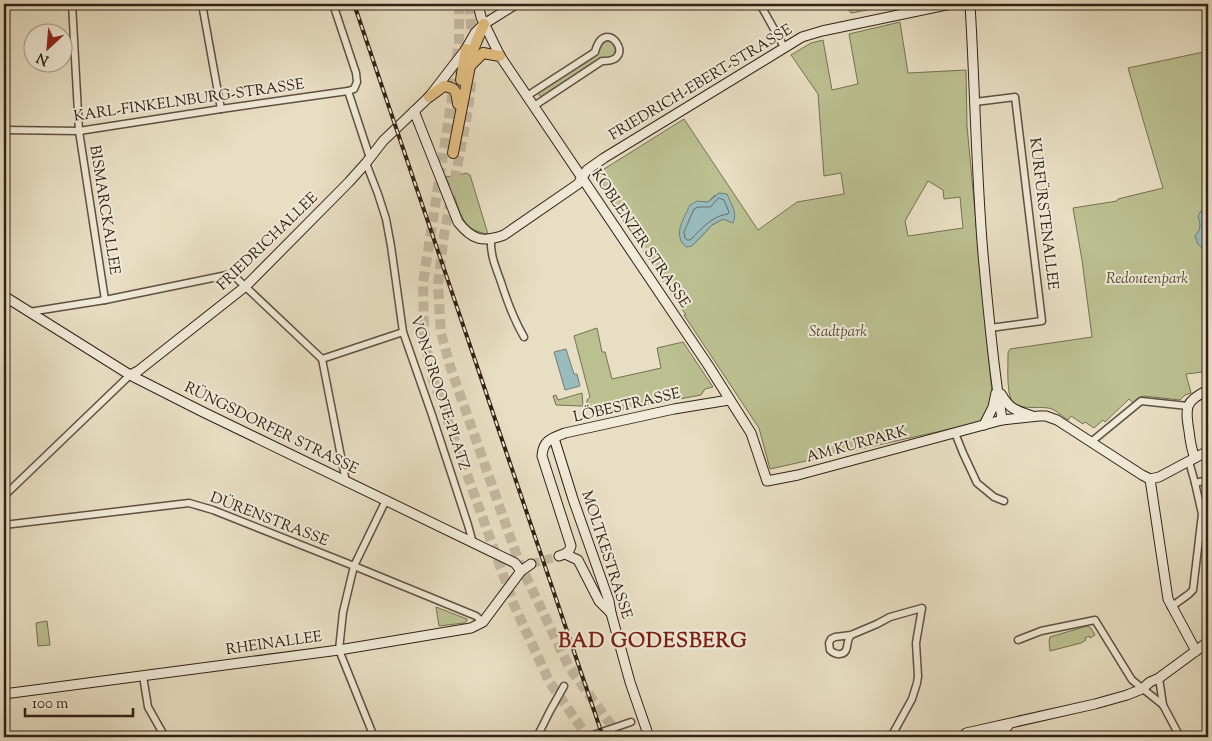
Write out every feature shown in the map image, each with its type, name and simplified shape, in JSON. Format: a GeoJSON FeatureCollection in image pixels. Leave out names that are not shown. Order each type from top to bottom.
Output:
{"type":"FeatureCollection","features":[{"type":"Feature","properties":{"kind":"main road"},"geometry":{"type":"LineString","coordinates":[[466,49],[451,152],[473,50],[482,20]]}},
{"type":"Feature","properties":{"kind":"main road"},"geometry":{"type":"LineString","coordinates":[[470,65],[483,54],[500,56]]}},
{"type":"Feature","properties":{"kind":"main road"},"geometry":{"type":"LineString","coordinates":[[429,97],[444,86],[450,87],[456,93],[458,104]]}},
{"type":"Feature","properties":{"kind":"street","name":"BISMARCKALLEE"},"geometry":{"type":"LineString","coordinates":[[72,4],[80,131],[105,300]]}},
{"type":"Feature","properties":{"kind":"street"},"geometry":{"type":"LineString","coordinates":[[202,4],[221,109]]}},
{"type":"Feature","properties":{"kind":"street"},"geometry":{"type":"LineString","coordinates":[[333,4],[358,82],[354,89],[348,91]]}},
{"type":"Feature","properties":{"kind":"street","name":"KOBLENZER STRASSE"},"geometry":{"type":"LineString","coordinates":[[472,4],[500,56],[697,348],[751,433],[767,481]]}},
{"type":"Feature","properties":{"kind":"street","name":"KOBLENZER STRASSE"},"geometry":{"type":"LineString","coordinates":[[478,4],[482,20]]}},
{"type":"Feature","properties":{"kind":"street"},"geometry":{"type":"LineString","coordinates":[[482,20],[516,4]]}},
{"type":"Feature","properties":{"kind":"street"},"geometry":{"type":"LineString","coordinates":[[760,4],[784,47]]}},
{"type":"Feature","properties":{"kind":"street","name":"FRIEDRICH-EBERT-STRASSE"},"geometry":{"type":"LineString","coordinates":[[491,239],[504,234],[578,184],[587,170],[604,158],[802,37],[822,31],[952,4]]}},
{"type":"Feature","properties":{"kind":"street"},"geometry":{"type":"LineString","coordinates":[[970,4],[983,252],[990,328],[1002,420]]}},
{"type":"Feature","properties":{"kind":"street","name":"FRIEDRICHALLEE"},"geometry":{"type":"LineString","coordinates":[[4,496],[130,375],[138,371],[246,286],[349,182],[383,141],[429,97],[466,49],[482,20]]}},
{"type":"Feature","properties":{"kind":"street"},"geometry":{"type":"LineString","coordinates":[[527,96],[595,52],[597,44],[601,40],[609,38],[615,40],[619,46],[619,52],[616,57],[612,60],[602,60],[534,106]]}},
{"type":"Feature","properties":{"kind":"street","name":"KARL-FINKELNBURG-STRASSE"},"geometry":{"type":"LineString","coordinates":[[4,130],[80,131],[348,91]]}},
{"type":"Feature","properties":{"kind":"street","name":"VON-GROOTE-PLATZ"},"geometry":{"type":"LineString","coordinates":[[348,91],[386,219],[403,332],[473,543]]}},
{"type":"Feature","properties":{"kind":"street","name":"KURFÜRSTENALLEE"},"geometry":{"type":"LineString","coordinates":[[975,102],[1015,97],[1042,321],[990,328]]}},
{"type":"Feature","properties":{"kind":"street"},"geometry":{"type":"LineString","coordinates":[[414,111],[458,222],[474,237],[491,239],[492,256],[514,318],[524,337]]}},
{"type":"Feature","properties":{"kind":"street"},"geometry":{"type":"LineString","coordinates":[[29,312],[105,300],[232,274],[322,358],[346,482]]}},
{"type":"Feature","properties":{"kind":"street","name":"RÜNGSDORFER STRASSE"},"geometry":{"type":"LineString","coordinates":[[4,296],[130,375],[515,563],[521,571]]}},
{"type":"Feature","properties":{"kind":"street"},"geometry":{"type":"LineString","coordinates":[[322,358],[403,332]]}},
{"type":"Feature","properties":{"kind":"street"},"geometry":{"type":"LineString","coordinates":[[997,388],[1007,404],[1012,408],[1032,416],[1051,418],[1150,479],[1159,477],[1208,451]]}},
{"type":"Feature","properties":{"kind":"street"},"geometry":{"type":"LineString","coordinates":[[984,425],[993,406],[997,388]]}},
{"type":"Feature","properties":{"kind":"street"},"geometry":{"type":"LineString","coordinates":[[1171,607],[1193,590],[1202,514],[1190,465],[1192,452],[1186,414],[1191,401],[1197,395],[1208,390]]}},
{"type":"Feature","properties":{"kind":"street","name":"LÖBESTRASSE"},"geometry":{"type":"LineString","coordinates":[[554,438],[565,433],[674,409],[729,400]]}},
{"type":"Feature","properties":{"kind":"street"},"geometry":{"type":"LineString","coordinates":[[1091,442],[1141,401],[1188,406]]}},
{"type":"Feature","properties":{"kind":"street","name":"AM KURPARK"},"geometry":{"type":"LineString","coordinates":[[767,481],[798,475],[1002,420],[1032,416]]}},
{"type":"Feature","properties":{"kind":"street"},"geometry":{"type":"LineString","coordinates":[[955,433],[977,483],[994,497],[1004,501]]}},
{"type":"Feature","properties":{"kind":"street"},"geometry":{"type":"LineString","coordinates":[[554,438],[548,440],[542,448],[542,456],[570,540],[571,546],[569,550],[562,555],[578,560],[599,601],[611,613]]}},
{"type":"Feature","properties":{"kind":"street","name":"MOLTKESTRASSE"},"geometry":{"type":"LineString","coordinates":[[554,438],[609,601],[630,682],[637,720],[649,737]]}},
{"type":"Feature","properties":{"kind":"street"},"geometry":{"type":"LineString","coordinates":[[1150,479],[1168,599],[1196,651]]}},
{"type":"Feature","properties":{"kind":"street"},"geometry":{"type":"LineString","coordinates":[[1195,483],[1208,480]]}},
{"type":"Feature","properties":{"kind":"street"},"geometry":{"type":"LineString","coordinates":[[374,737],[339,650],[344,612],[354,566],[386,500]]}},
{"type":"Feature","properties":{"kind":"street","name":"DÜRENSTRASSE"},"geometry":{"type":"LineString","coordinates":[[4,525],[189,503],[213,510],[354,566],[476,616],[483,622]]}},
{"type":"Feature","properties":{"kind":"street"},"geometry":{"type":"LineString","coordinates":[[1200,530],[1208,527]]}},
{"type":"Feature","properties":{"kind":"street"},"geometry":{"type":"LineString","coordinates":[[483,622],[521,571],[530,564]]}},
{"type":"Feature","properties":{"kind":"street"},"geometry":{"type":"LineString","coordinates":[[850,635],[890,617],[922,608],[916,643],[917,683],[912,699],[891,737]]}},
{"type":"Feature","properties":{"kind":"street"},"geometry":{"type":"LineString","coordinates":[[1018,640],[1040,631],[1095,620],[1132,680],[1163,705]]}},
{"type":"Feature","properties":{"kind":"street","name":"RHEINALLEE"},"geometry":{"type":"LineString","coordinates":[[4,694],[339,650],[471,628],[483,622]]}},
{"type":"Feature","properties":{"kind":"street"},"geometry":{"type":"LineString","coordinates":[[966,733],[1127,695],[1142,689],[1150,682],[1159,678],[1208,642]]}},
{"type":"Feature","properties":{"kind":"street"},"geometry":{"type":"LineString","coordinates":[[143,676],[148,707],[165,737]]}},
{"type":"Feature","properties":{"kind":"street"},"geometry":{"type":"LineString","coordinates":[[1159,678],[1163,705],[1180,737]]}},
{"type":"Feature","properties":{"kind":"street"},"geometry":{"type":"LineString","coordinates":[[537,737],[564,686]]}},
{"type":"Feature","properties":{"kind":"street"},"geometry":{"type":"LineString","coordinates":[[592,736],[637,720]]}},
{"type":"Feature","properties":{"kind":"street"},"geometry":{"type":"LineString","coordinates":[[986,737],[1002,730],[1013,722]]}},
{"type":"Feature","properties":{"kind":"green space"},"geometry":{"type":"Polygon","coordinates":[[[844,4],[899,4],[851,13],[844,4]]]}},
{"type":"Feature","properties":{"kind":"green space","name":"Stadtpark"},"geometry":{"type":"Polygon","coordinates":[[[900,22],[908,73],[966,70],[967,126],[992,394],[986,414],[977,423],[770,469],[759,428],[596,179],[596,174],[684,119],[758,230],[797,202],[844,194],[841,173],[824,176],[818,94],[791,55],[811,43],[823,40],[832,90],[858,84],[849,34],[900,22]],[[928,181],[905,221],[908,236],[963,228],[960,197],[944,199],[943,190],[928,181]],[[715,195],[708,202],[703,202],[692,246],[712,225],[723,219],[715,195]]]}},
{"type":"Feature","properties":{"kind":"green space"},"geometry":{"type":"Polygon","coordinates":[[[609,41],[616,48],[614,55],[600,58],[541,97],[538,93],[596,54],[602,44],[609,41]]]}},
{"type":"Feature","properties":{"kind":"green space","name":"Redoutenpark"},"geometry":{"type":"Polygon","coordinates":[[[1208,51],[1208,209],[1201,211],[1200,234],[1204,251],[1208,255],[1208,386],[1204,387],[1203,372],[1186,374],[1191,393],[1185,395],[1180,400],[1144,396],[1133,403],[1129,399],[1105,422],[1103,420],[1094,428],[1085,422],[1083,424],[1071,416],[1068,420],[1052,409],[1015,404],[1011,399],[1008,387],[1008,353],[1010,349],[1092,337],[1073,208],[1117,201],[1118,199],[1163,188],[1128,68],[1208,51]]]}},
{"type":"Feature","properties":{"kind":"green space"},"geometry":{"type":"Polygon","coordinates":[[[466,173],[470,175],[488,234],[473,230],[466,223],[445,176],[453,177],[466,173]]]}},
{"type":"Feature","properties":{"kind":"green space"},"geometry":{"type":"Polygon","coordinates":[[[597,328],[602,352],[605,352],[612,379],[661,368],[657,348],[683,342],[713,387],[705,389],[701,395],[594,415],[594,408],[589,407],[587,404],[587,400],[590,397],[574,336],[597,328]]]}},
{"type":"Feature","properties":{"kind":"green space"},"geometry":{"type":"Polygon","coordinates":[[[582,393],[583,406],[556,405],[553,396],[556,395],[558,400],[582,393]]]}},
{"type":"Feature","properties":{"kind":"green space"},"geometry":{"type":"Polygon","coordinates":[[[436,607],[467,619],[467,621],[439,626],[436,607]]]}},
{"type":"Feature","properties":{"kind":"green space"},"geometry":{"type":"Polygon","coordinates":[[[47,621],[50,645],[38,646],[36,623],[47,621]]]}},
{"type":"Feature","properties":{"kind":"green space"},"geometry":{"type":"Polygon","coordinates":[[[1087,626],[1091,628],[1095,635],[1085,638],[1086,640],[1081,643],[1050,651],[1050,637],[1087,626]]]}},
{"type":"Feature","properties":{"kind":"water"},"geometry":{"type":"Polygon","coordinates":[[[719,193],[727,194],[735,216],[733,223],[723,219],[712,225],[692,246],[686,247],[680,237],[680,232],[682,221],[690,205],[697,201],[708,202],[719,193]]]}},
{"type":"Feature","properties":{"kind":"water"},"geometry":{"type":"Polygon","coordinates":[[[1208,209],[1208,255],[1198,244],[1195,236],[1200,227],[1198,216],[1201,211],[1208,209]]]}},
{"type":"Feature","properties":{"kind":"water"},"geometry":{"type":"Polygon","coordinates":[[[566,349],[580,386],[565,390],[554,352],[566,349]]]}},
{"type":"Feature","properties":{"kind":"tunnel"},"geometry":{"type":"LineString","coordinates":[[459,4],[459,41],[451,104],[423,283],[424,331],[431,374],[514,605],[550,683],[588,737]]}},
{"type":"Feature","properties":{"kind":"tunnel"},"geometry":{"type":"LineString","coordinates":[[469,4],[473,43]]}},
{"type":"Feature","properties":{"kind":"tunnel"},"geometry":{"type":"LineString","coordinates":[[471,82],[468,110],[443,241],[438,285],[441,333],[450,366],[519,562],[569,667],[614,729],[622,737]]}},
{"type":"Feature","properties":{"kind":"tunnel"},"geometry":{"type":"LineString","coordinates":[[531,564],[559,556]]}},
{"type":"Feature","properties":{"kind":"tunnel"},"geometry":{"type":"LineString","coordinates":[[959,737],[966,733]]}},
{"type":"Feature","properties":{"kind":"railway"},"geometry":{"type":"LineString","coordinates":[[354,4],[603,737]]}},
{"type":"Feature","properties":{"kind":"district","name":"BAD GODESBERG"},"geometry":{"type":"Point","coordinates":[653,642]}}]}
